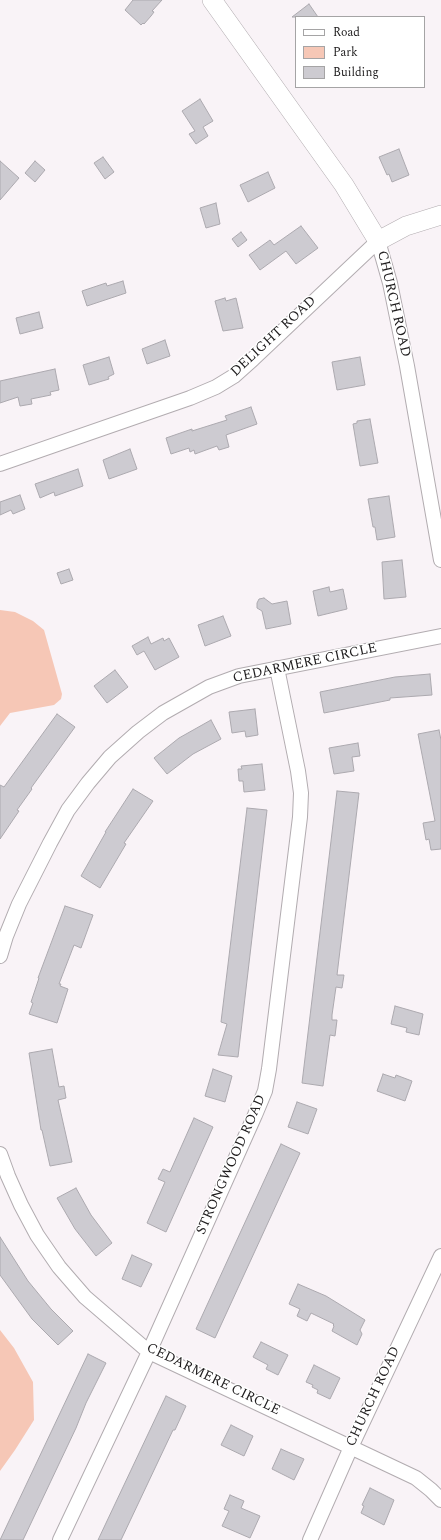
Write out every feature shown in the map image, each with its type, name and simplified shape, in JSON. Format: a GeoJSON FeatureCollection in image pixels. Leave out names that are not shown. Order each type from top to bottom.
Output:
{"type":"FeatureCollection","features":[{"type":"Feature","properties":{"kind":"street","name":"CHURCH ROAD"},"geometry":{"type":"LineString","coordinates":[[212,0],[344,185],[378,240],[390,283],[407,366],[441,560]]}},
{"type":"Feature","properties":{"kind":"street","name":"DELIGHT ROAD"},"geometry":{"type":"LineString","coordinates":[[0,464],[190,398],[216,387],[234,376],[253,359],[378,240],[406,226],[441,215]]}},
{"type":"Feature","properties":{"kind":"street","name":"CEDARMERE CIRCLE"},"geometry":{"type":"LineString","coordinates":[[0,956],[6,936],[19,904],[68,810],[110,757],[138,732],[163,713],[210,687],[239,676],[441,636]]}},
{"type":"Feature","properties":{"kind":"street","name":"STRONGWOOD ROAD"},"geometry":{"type":"LineString","coordinates":[[60,1540],[149,1352],[256,1115],[265,1091],[299,825],[301,793],[298,771],[277,668]]}},
{"type":"Feature","properties":{"kind":"street","name":"CEDARMERE CIRCLE"},"geometry":{"type":"LineString","coordinates":[[0,1154],[24,1211],[37,1235],[60,1267],[84,1297],[149,1352],[416,1478],[441,1500]]}},
{"type":"Feature","properties":{"kind":"street","name":"CHURCH ROAD"},"geometry":{"type":"LineString","coordinates":[[310,1540],[351,1447],[441,1256]]}},
{"type":"Feature","properties":{"kind":"green space"},"geometry":{"type":"Polygon","coordinates":[[[0,610],[15,612],[33,621],[44,630],[62,694],[61,699],[54,705],[10,713],[0,726],[0,610]]]}},
{"type":"Feature","properties":{"kind":"green space"},"geometry":{"type":"Polygon","coordinates":[[[0,1330],[14,1348],[33,1382],[34,1420],[0,1471],[0,1330]]]}},
{"type":"Feature","properties":{"kind":"building"},"geometry":{"type":"Polygon","coordinates":[[[133,0],[162,0],[152,11],[154,12],[151,16],[144,24],[143,23],[141,25],[125,10],[133,0]]]}},
{"type":"Feature","properties":{"kind":"building"},"geometry":{"type":"Polygon","coordinates":[[[309,4],[317,16],[295,16],[292,17],[309,4]]]}},
{"type":"Feature","properties":{"kind":"building"},"geometry":{"type":"Polygon","coordinates":[[[200,99],[213,121],[203,127],[208,136],[196,144],[189,134],[195,131],[182,111],[200,99]]]}},
{"type":"Feature","properties":{"kind":"building"},"geometry":{"type":"Polygon","coordinates":[[[399,149],[409,175],[392,182],[389,174],[387,175],[379,157],[399,149]]]}},
{"type":"Feature","properties":{"kind":"building"},"geometry":{"type":"Polygon","coordinates":[[[103,157],[114,172],[105,179],[94,163],[103,157]]]}},
{"type":"Feature","properties":{"kind":"building"},"geometry":{"type":"Polygon","coordinates":[[[0,161],[19,178],[0,200],[0,161]]]}},
{"type":"Feature","properties":{"kind":"building"},"geometry":{"type":"Polygon","coordinates":[[[35,161],[45,170],[35,182],[25,173],[35,161]]]}},
{"type":"Feature","properties":{"kind":"building"},"geometry":{"type":"Polygon","coordinates":[[[268,172],[275,188],[248,202],[240,185],[268,172]]]}},
{"type":"Feature","properties":{"kind":"building"},"geometry":{"type":"Polygon","coordinates":[[[216,203],[220,224],[206,228],[200,208],[216,203]]]}},
{"type":"Feature","properties":{"kind":"building"},"geometry":{"type":"Polygon","coordinates":[[[301,226],[318,248],[296,264],[286,251],[260,270],[249,255],[270,240],[274,245],[301,226]]]}},
{"type":"Feature","properties":{"kind":"building"},"geometry":{"type":"Polygon","coordinates":[[[241,232],[247,240],[238,247],[232,239],[241,232]]]}},
{"type":"Feature","properties":{"kind":"building"},"geometry":{"type":"Polygon","coordinates":[[[123,281],[126,293],[87,306],[82,291],[106,283],[107,286],[123,281]]]}},
{"type":"Feature","properties":{"kind":"building"},"geometry":{"type":"Polygon","coordinates":[[[225,298],[226,301],[236,298],[243,328],[223,331],[215,301],[225,298]]]}},
{"type":"Feature","properties":{"kind":"building"},"geometry":{"type":"Polygon","coordinates":[[[39,312],[43,328],[20,334],[16,318],[39,312]]]}},
{"type":"Feature","properties":{"kind":"building"},"geometry":{"type":"Polygon","coordinates":[[[165,340],[170,356],[147,364],[142,349],[165,340]]]}},
{"type":"Feature","properties":{"kind":"building"},"geometry":{"type":"Polygon","coordinates":[[[109,357],[114,374],[108,377],[109,379],[89,385],[83,365],[109,357]]]}},
{"type":"Feature","properties":{"kind":"building"},"geometry":{"type":"Polygon","coordinates":[[[360,357],[365,385],[337,390],[332,362],[360,357]]]}},
{"type":"Feature","properties":{"kind":"building"},"geometry":{"type":"Polygon","coordinates":[[[55,369],[59,390],[50,392],[51,395],[31,399],[32,404],[20,406],[18,397],[0,403],[0,381],[55,369]]]}},
{"type":"Feature","properties":{"kind":"building"},"geometry":{"type":"Polygon","coordinates":[[[251,407],[257,424],[226,435],[229,447],[219,450],[217,446],[195,454],[194,450],[190,452],[189,448],[171,454],[166,438],[192,429],[192,431],[227,420],[225,416],[251,407]]]}},
{"type":"Feature","properties":{"kind":"building"},"geometry":{"type":"Polygon","coordinates":[[[370,419],[378,463],[360,466],[353,424],[357,423],[357,421],[370,419]]]}},
{"type":"Feature","properties":{"kind":"building"},"geometry":{"type":"Polygon","coordinates":[[[130,449],[137,469],[109,479],[103,460],[130,449]]]}},
{"type":"Feature","properties":{"kind":"building"},"geometry":{"type":"Polygon","coordinates":[[[78,469],[83,486],[55,496],[54,492],[40,498],[35,484],[78,469]]]}},
{"type":"Feature","properties":{"kind":"building"},"geometry":{"type":"Polygon","coordinates":[[[20,495],[25,509],[13,514],[11,510],[0,515],[0,502],[20,495]]]}},
{"type":"Feature","properties":{"kind":"building"},"geometry":{"type":"Polygon","coordinates":[[[389,496],[395,537],[377,540],[368,499],[389,496]]]}},
{"type":"Feature","properties":{"kind":"building"},"geometry":{"type":"Polygon","coordinates":[[[402,560],[406,597],[384,599],[382,562],[402,560]]]}},
{"type":"Feature","properties":{"kind":"building"},"geometry":{"type":"Polygon","coordinates":[[[69,569],[73,580],[61,584],[57,573],[69,569]]]}},
{"type":"Feature","properties":{"kind":"building"},"geometry":{"type":"Polygon","coordinates":[[[329,587],[330,592],[343,589],[347,609],[318,616],[313,591],[329,587]]]}},
{"type":"Feature","properties":{"kind":"building"},"geometry":{"type":"Polygon","coordinates":[[[264,598],[272,604],[287,601],[291,624],[266,629],[262,611],[257,608],[259,599],[264,598]]]}},
{"type":"Feature","properties":{"kind":"building"},"geometry":{"type":"Polygon","coordinates":[[[223,616],[231,636],[205,646],[198,625],[223,616]]]}},
{"type":"Feature","properties":{"kind":"building"},"geometry":{"type":"Polygon","coordinates":[[[148,637],[151,644],[163,638],[164,641],[169,638],[179,657],[155,670],[144,651],[137,655],[132,646],[148,637]]]}},
{"type":"Feature","properties":{"kind":"building"},"geometry":{"type":"Polygon","coordinates":[[[115,670],[128,687],[107,703],[94,686],[115,670]]]}},
{"type":"Feature","properties":{"kind":"building"},"geometry":{"type":"Polygon","coordinates":[[[430,674],[432,695],[390,698],[390,700],[324,713],[320,692],[395,677],[430,674]]]}},
{"type":"Feature","properties":{"kind":"building"},"geometry":{"type":"Polygon","coordinates":[[[255,709],[258,735],[246,737],[245,731],[232,733],[229,712],[255,709]]]}},
{"type":"Feature","properties":{"kind":"building"},"geometry":{"type":"Polygon","coordinates":[[[57,714],[75,727],[31,788],[32,789],[17,810],[19,811],[0,839],[0,785],[4,787],[57,714]]]}},
{"type":"Feature","properties":{"kind":"building"},"geometry":{"type":"Polygon","coordinates":[[[211,720],[221,739],[193,754],[167,774],[154,758],[179,738],[211,720]]]}},
{"type":"Feature","properties":{"kind":"building"},"geometry":{"type":"Polygon","coordinates":[[[439,730],[441,740],[441,849],[431,850],[429,839],[426,840],[423,823],[435,821],[418,734],[439,730]]]}},
{"type":"Feature","properties":{"kind":"building"},"geometry":{"type":"Polygon","coordinates":[[[358,743],[360,756],[352,757],[354,771],[334,774],[329,748],[358,743]]]}},
{"type":"Feature","properties":{"kind":"building"},"geometry":{"type":"Polygon","coordinates":[[[262,764],[265,790],[244,792],[243,781],[239,781],[238,769],[242,769],[241,766],[262,764]]]}},
{"type":"Feature","properties":{"kind":"building"},"geometry":{"type":"Polygon","coordinates":[[[133,789],[153,801],[124,843],[126,844],[100,888],[81,876],[105,832],[133,789]]]}},
{"type":"Feature","properties":{"kind":"building"},"geometry":{"type":"Polygon","coordinates":[[[337,791],[359,793],[337,975],[344,975],[342,988],[336,987],[332,1015],[332,1020],[337,1020],[335,1036],[330,1035],[323,1086],[302,1083],[337,791]]]}},
{"type":"Feature","properties":{"kind":"building"},"geometry":{"type":"Polygon","coordinates":[[[247,808],[267,810],[238,1057],[218,1055],[227,1024],[221,1022],[247,808]]]}},
{"type":"Feature","properties":{"kind":"building"},"geometry":{"type":"Polygon","coordinates":[[[65,906],[93,915],[81,948],[74,945],[59,984],[61,984],[60,986],[68,989],[57,1023],[29,1014],[33,1003],[31,1002],[38,978],[65,906]]]}},
{"type":"Feature","properties":{"kind":"building"},"geometry":{"type":"Polygon","coordinates":[[[395,1006],[423,1014],[419,1035],[406,1032],[407,1028],[391,1024],[395,1006]]]}},
{"type":"Feature","properties":{"kind":"building"},"geometry":{"type":"Polygon","coordinates":[[[52,1049],[59,1087],[64,1086],[66,1098],[58,1100],[72,1162],[50,1166],[41,1130],[29,1053],[52,1049]]]}},
{"type":"Feature","properties":{"kind":"building"},"geometry":{"type":"Polygon","coordinates":[[[213,1069],[232,1076],[225,1102],[205,1096],[213,1069]]]}},
{"type":"Feature","properties":{"kind":"building"},"geometry":{"type":"Polygon","coordinates":[[[383,1074],[395,1078],[396,1075],[412,1081],[405,1101],[377,1091],[383,1074]]]}},
{"type":"Feature","properties":{"kind":"building"},"geometry":{"type":"Polygon","coordinates":[[[297,1102],[317,1109],[308,1134],[288,1127],[297,1102]]]}},
{"type":"Feature","properties":{"kind":"building"},"geometry":{"type":"Polygon","coordinates":[[[194,1118],[213,1127],[166,1232],[147,1223],[165,1182],[158,1179],[163,1169],[170,1172],[194,1118]]]}},
{"type":"Feature","properties":{"kind":"building"},"geometry":{"type":"Polygon","coordinates":[[[281,1144],[300,1153],[215,1338],[196,1329],[281,1144]]]}},
{"type":"Feature","properties":{"kind":"building"},"geometry":{"type":"Polygon","coordinates":[[[76,1188],[91,1215],[112,1243],[96,1256],[75,1229],[57,1198],[76,1188]]]}},
{"type":"Feature","properties":{"kind":"building"},"geometry":{"type":"Polygon","coordinates":[[[0,1237],[28,1281],[51,1309],[73,1331],[58,1345],[32,1319],[0,1275],[0,1237]]]}},
{"type":"Feature","properties":{"kind":"building"},"geometry":{"type":"Polygon","coordinates":[[[132,1255],[152,1264],[141,1287],[122,1279],[132,1255]]]}},
{"type":"Feature","properties":{"kind":"building"},"geometry":{"type":"Polygon","coordinates":[[[298,1284],[326,1296],[365,1320],[360,1330],[362,1334],[357,1345],[332,1331],[334,1324],[311,1313],[307,1321],[297,1316],[300,1309],[289,1304],[298,1284]]]}},
{"type":"Feature","properties":{"kind":"building"},"geometry":{"type":"Polygon","coordinates":[[[261,1342],[288,1355],[278,1375],[266,1369],[268,1365],[253,1357],[261,1342]]]}},
{"type":"Feature","properties":{"kind":"building"},"geometry":{"type":"Polygon","coordinates":[[[88,1354],[106,1363],[86,1403],[76,1428],[23,1540],[0,1540],[88,1354]]]}},
{"type":"Feature","properties":{"kind":"building"},"geometry":{"type":"Polygon","coordinates":[[[314,1365],[340,1378],[330,1399],[317,1393],[318,1390],[312,1387],[313,1385],[306,1382],[314,1365]]]}},
{"type":"Feature","properties":{"kind":"building"},"geometry":{"type":"Polygon","coordinates":[[[166,1396],[186,1406],[175,1430],[173,1430],[121,1540],[98,1540],[166,1396]]]}},
{"type":"Feature","properties":{"kind":"building"},"geometry":{"type":"Polygon","coordinates":[[[231,1425],[253,1436],[244,1456],[221,1445],[231,1425]]]}},
{"type":"Feature","properties":{"kind":"building"},"geometry":{"type":"Polygon","coordinates":[[[281,1449],[304,1459],[294,1480],[272,1469],[281,1449]]]}},
{"type":"Feature","properties":{"kind":"building"},"geometry":{"type":"Polygon","coordinates":[[[370,1488],[394,1500],[384,1525],[361,1513],[364,1506],[362,1505],[370,1488]]]}},
{"type":"Feature","properties":{"kind":"building"},"geometry":{"type":"Polygon","coordinates":[[[230,1495],[244,1501],[241,1508],[260,1516],[250,1538],[222,1526],[229,1511],[224,1509],[230,1495]]]}}]}
